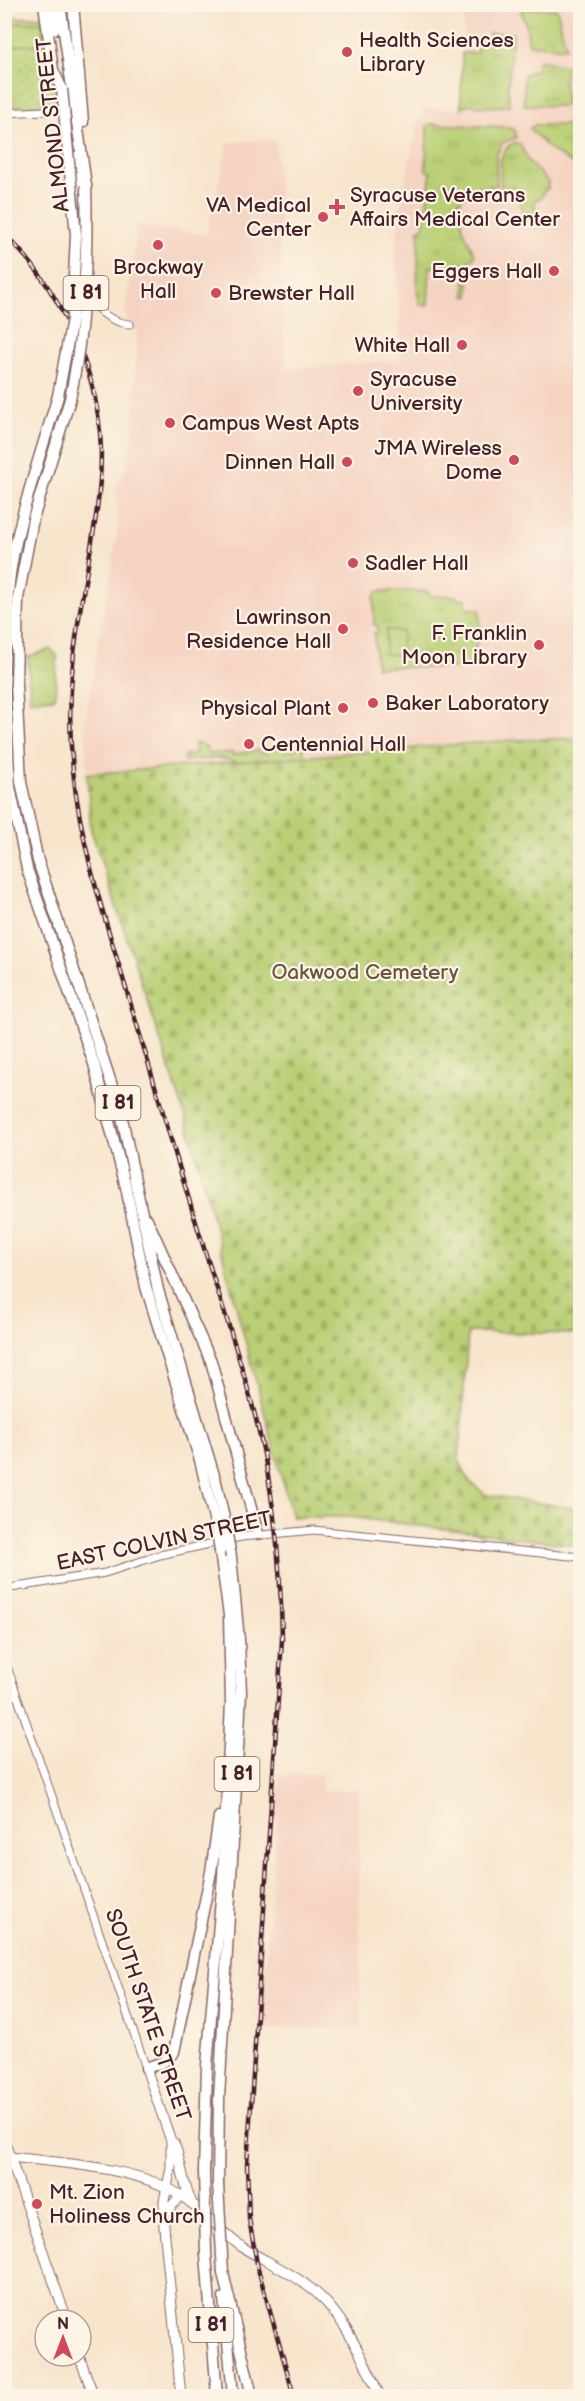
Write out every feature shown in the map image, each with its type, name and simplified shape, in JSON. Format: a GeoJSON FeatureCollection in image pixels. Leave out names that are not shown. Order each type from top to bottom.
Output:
{"type":"FeatureCollection","features":[{"type":"Feature","properties":{"kind":"highway"},"geometry":{"type":"LineString","coordinates":[[44,4],[53,70],[62,89]]}},
{"type":"Feature","properties":{"kind":"highway","name":"I 81"},"geometry":{"type":"LineString","coordinates":[[51,4],[76,235],[72,319],[58,396],[22,517],[11,568],[11,628],[20,774],[38,861],[121,1113],[158,1290],[216,1482],[231,1557],[240,1640],[241,1693],[219,2099],[218,2184],[233,2397]]}},
{"type":"Feature","properties":{"kind":"highway","name":"I 81"},"geometry":{"type":"LineString","coordinates":[[4,670],[33,519],[70,399],[81,340],[87,278],[86,185],[58,4]]}},
{"type":"Feature","properties":{"kind":"highway"},"geometry":{"type":"LineString","coordinates":[[73,4],[86,152],[86,185]]}},
{"type":"Feature","properties":{"kind":"highway","name":"I 81"},"geometry":{"type":"LineString","coordinates":[[4,688],[10,787],[27,869],[94,1064],[113,1132],[146,1287],[200,1460],[217,1531],[229,1615],[232,1668],[223,1876],[207,2066],[204,2171],[206,2254],[217,2397]]}},
{"type":"Feature","properties":{"kind":"highway"},"geometry":{"type":"LineString","coordinates":[[141,1206],[163,1249],[212,1361],[258,1534]]}},
{"type":"Feature","properties":{"kind":"highway"},"geometry":{"type":"LineString","coordinates":[[146,2068],[168,2059],[174,2052],[177,2041],[212,1872],[227,1760]]}},
{"type":"Feature","properties":{"kind":"highway"},"geometry":{"type":"LineString","coordinates":[[223,2273],[252,2397]]}},
{"type":"Feature","properties":{"kind":"main road","name":"SOUTH STATE STREET"},"geometry":{"type":"LineString","coordinates":[[146,2068],[170,2132],[172,2155],[164,2215],[182,2397]]}},
{"type":"Feature","properties":{"kind":"main road"},"geometry":{"type":"LineString","coordinates":[[170,2132],[179,2154],[182,2180],[193,2205]]}},
{"type":"Feature","properties":{"kind":"main road"},"geometry":{"type":"LineString","coordinates":[[4,2140],[8,2158],[63,2308]]}},
{"type":"Feature","properties":{"kind":"main road"},"geometry":{"type":"LineString","coordinates":[[8,2158],[98,2167],[166,2188],[181,2195],[242,2246],[296,2277],[319,2295],[336,2313],[351,2337],[380,2397]]}},
{"type":"Feature","properties":{"kind":"main road"},"geometry":{"type":"LineString","coordinates":[[164,2215],[181,2195]]}},
{"type":"Feature","properties":{"kind":"main road"},"geometry":{"type":"LineString","coordinates":[[83,2368],[94,2397]]}},
{"type":"Feature","properties":{"kind":"street","name":"ALMOND STREET"},"geometry":{"type":"LineString","coordinates":[[58,4],[80,189],[83,285],[91,300],[109,318],[130,324]]}},
{"type":"Feature","properties":{"kind":"street"},"geometry":{"type":"LineString","coordinates":[[4,113],[71,110]]}},
{"type":"Feature","properties":{"kind":"street","name":"EAST COLVIN STREET"},"geometry":{"type":"LineString","coordinates":[[4,1589],[105,1573],[160,1555],[258,1534],[314,1530],[353,1532],[580,1557]]}},
{"type":"Feature","properties":{"kind":"street","name":"SOUTH STATE STREET"},"geometry":{"type":"LineString","coordinates":[[4,1658],[146,2068]]}},
{"type":"Feature","properties":{"kind":"shaded area","name":"Syracuse University"},"geometry":{"type":"Polygon","coordinates":[[[464,5],[580,5],[580,738],[513,740],[87,774],[85,723],[118,527],[116,488],[127,465],[133,436],[137,334],[125,315],[136,238],[135,225],[206,234],[228,143],[276,139],[286,369],[400,360],[400,308],[395,252],[402,198],[421,108],[464,108],[464,5]]]}},
{"type":"Feature","properties":{"kind":"shaded area"},"geometry":{"type":"Polygon","coordinates":[[[321,1774],[323,1791],[358,1789],[361,2027],[261,2029],[280,1776],[321,1774]]]}},
{"type":"Feature","properties":{"kind":"green space"},"geometry":{"type":"Polygon","coordinates":[[[525,8],[557,9],[566,48],[529,44],[526,24],[521,12],[525,8]]]}},
{"type":"Feature","properties":{"kind":"green space"},"geometry":{"type":"Polygon","coordinates":[[[44,16],[57,104],[5,107],[5,19],[44,16]]]}},
{"type":"Feature","properties":{"kind":"green space"},"geometry":{"type":"Polygon","coordinates":[[[42,22],[43,44],[13,46],[12,24],[42,22]]]}},
{"type":"Feature","properties":{"kind":"green space"},"geometry":{"type":"Polygon","coordinates":[[[489,33],[513,33],[508,86],[509,106],[481,107],[469,104],[461,108],[462,53],[477,53],[477,44],[480,41],[489,41],[489,33]]]}},
{"type":"Feature","properties":{"kind":"green space"},"geometry":{"type":"Polygon","coordinates":[[[539,60],[566,66],[564,88],[567,106],[524,105],[524,75],[537,69],[539,60]]]}},
{"type":"Feature","properties":{"kind":"green space"},"geometry":{"type":"Polygon","coordinates":[[[430,124],[508,127],[515,130],[516,138],[502,143],[496,156],[497,186],[477,187],[460,200],[463,229],[475,255],[469,262],[469,297],[465,296],[465,265],[430,267],[428,305],[420,305],[417,291],[419,229],[423,229],[431,172],[426,171],[427,126],[430,124]]]}},
{"type":"Feature","properties":{"kind":"green space"},"geometry":{"type":"Polygon","coordinates":[[[535,125],[580,125],[580,169],[549,149],[531,130],[530,128],[535,125]]]}},
{"type":"Feature","properties":{"kind":"green space"},"geometry":{"type":"Polygon","coordinates":[[[514,143],[520,144],[529,162],[548,182],[548,189],[544,191],[540,199],[535,199],[535,213],[522,213],[516,196],[501,188],[502,156],[504,151],[514,143]]]}},
{"type":"Feature","properties":{"kind":"green space"},"geometry":{"type":"Polygon","coordinates":[[[378,591],[429,591],[429,596],[456,596],[458,599],[466,599],[467,609],[480,609],[480,640],[477,641],[473,668],[376,667],[374,633],[378,632],[377,625],[374,625],[374,597],[378,591]]]}},
{"type":"Feature","properties":{"kind":"green space"},"geometry":{"type":"Polygon","coordinates":[[[386,630],[402,631],[401,655],[385,654],[386,630]]]}},
{"type":"Feature","properties":{"kind":"green space"},"geometry":{"type":"Polygon","coordinates":[[[50,649],[57,655],[55,698],[30,700],[28,657],[50,649]]]}},
{"type":"Feature","properties":{"kind":"green space","name":"Oakwood Cemetery"},"geometry":{"type":"Polygon","coordinates":[[[580,738],[580,1334],[468,1332],[459,1459],[468,1480],[486,1495],[580,1509],[580,1546],[349,1517],[292,1517],[187,1121],[91,830],[87,774],[513,740],[580,738]]]}},
{"type":"Feature","properties":{"kind":"green space"},"geometry":{"type":"Polygon","coordinates":[[[195,743],[205,746],[209,754],[232,752],[232,755],[258,750],[259,753],[268,753],[268,749],[285,748],[285,752],[294,751],[295,748],[304,746],[305,760],[248,765],[220,758],[184,761],[184,755],[196,754],[195,743]]]}},
{"type":"Feature","properties":{"kind":"railway"},"geometry":{"type":"LineString","coordinates":[[4,234],[32,264],[62,311],[86,364],[96,403],[101,440],[100,476],[71,683],[70,718],[77,800],[89,860],[105,918],[250,1397],[263,1449],[271,1496],[279,1567],[282,1639],[247,2165],[249,2219],[258,2269],[294,2396]]}},
{"type":"Feature","properties":{"kind":"place","name":"Health Sciences Library"},"geometry":{"type":"Point","coordinates":[347,52]}},
{"type":"Feature","properties":{"kind":"place","name":"Syracuse Veterans Affairs Medical Center"},"geometry":{"type":"Point","coordinates":[337,207]}},
{"type":"Feature","properties":{"kind":"place","name":"VA Medical Center"},"geometry":{"type":"Point","coordinates":[323,217]}},
{"type":"Feature","properties":{"kind":"place","name":"Brockway Hall"},"geometry":{"type":"Point","coordinates":[158,245]}},
{"type":"Feature","properties":{"kind":"place","name":"Eggers Hall"},"geometry":{"type":"Point","coordinates":[554,271]}},
{"type":"Feature","properties":{"kind":"place","name":"Brewster Hall"},"geometry":{"type":"Point","coordinates":[216,293]}},
{"type":"Feature","properties":{"kind":"place","name":"White Hall"},"geometry":{"type":"Point","coordinates":[462,345]}},
{"type":"Feature","properties":{"kind":"place","name":"Syracuse University"},"geometry":{"type":"Point","coordinates":[358,391]}},
{"type":"Feature","properties":{"kind":"place","name":"Campus West Apts"},"geometry":{"type":"Point","coordinates":[170,423]}},
{"type":"Feature","properties":{"kind":"place","name":"JMA Wireless Dome"},"geometry":{"type":"Point","coordinates":[514,460]}},
{"type":"Feature","properties":{"kind":"place","name":"Dinnen Hall"},"geometry":{"type":"Point","coordinates":[347,462]}},
{"type":"Feature","properties":{"kind":"place","name":"Sadler Hall"},"geometry":{"type":"Point","coordinates":[353,563]}},
{"type":"Feature","properties":{"kind":"place","name":"Lawrinson Residence Hall"},"geometry":{"type":"Point","coordinates":[343,629]}},
{"type":"Feature","properties":{"kind":"place","name":"F. Franklin Moon Library"},"geometry":{"type":"Point","coordinates":[539,645]}},
{"type":"Feature","properties":{"kind":"place","name":"Baker Laboratory"},"geometry":{"type":"Point","coordinates":[373,703]}},
{"type":"Feature","properties":{"kind":"place","name":"Physical Plant"},"geometry":{"type":"Point","coordinates":[343,708]}},
{"type":"Feature","properties":{"kind":"place","name":"Centennial Hall"},"geometry":{"type":"Point","coordinates":[249,744]}},
{"type":"Feature","properties":{"kind":"place","name":"Mt. Zion Holiness Church"},"geometry":{"type":"Point","coordinates":[37,2204]}}]}
